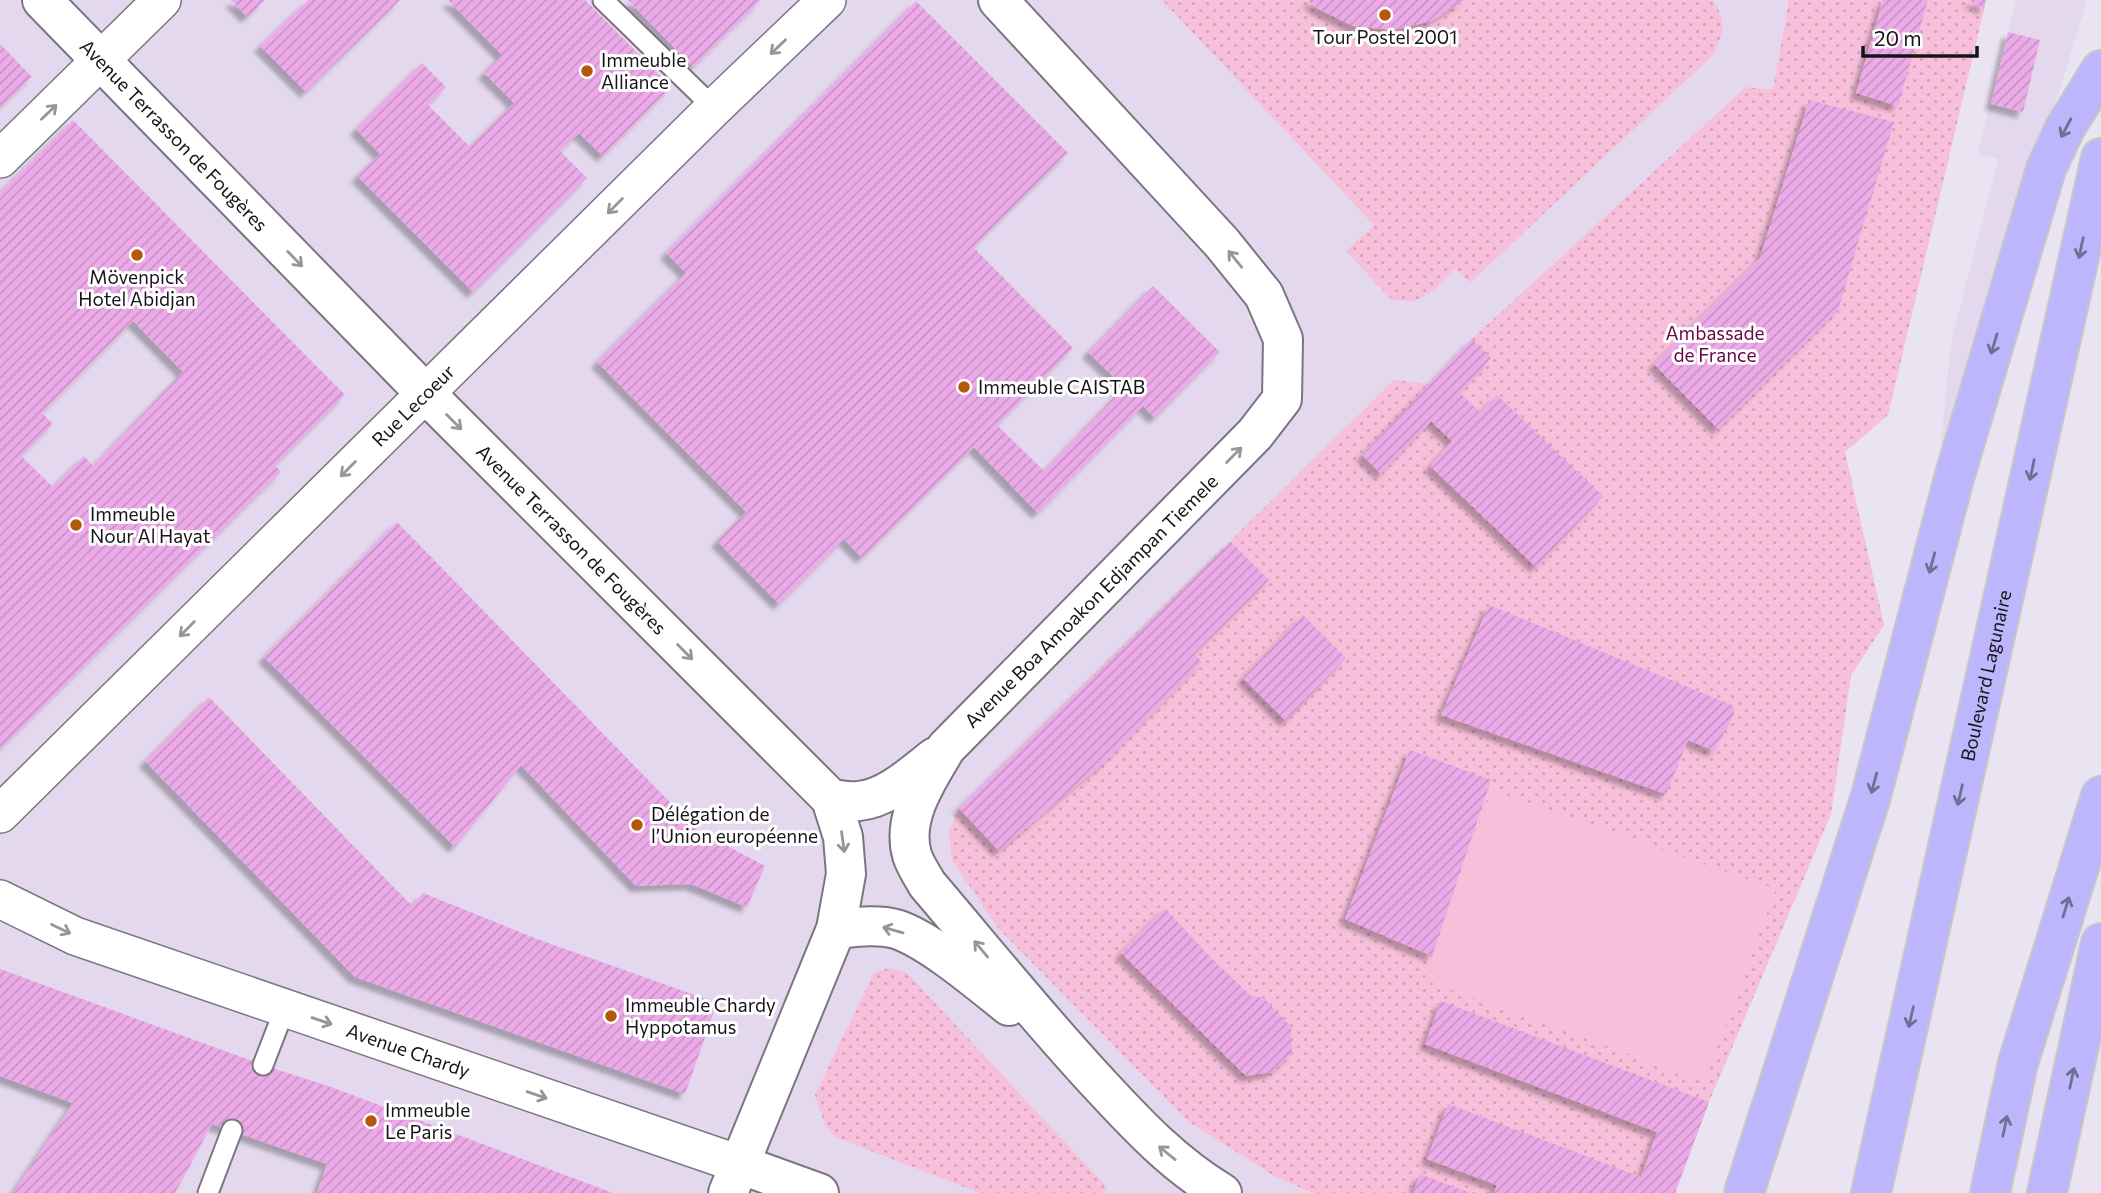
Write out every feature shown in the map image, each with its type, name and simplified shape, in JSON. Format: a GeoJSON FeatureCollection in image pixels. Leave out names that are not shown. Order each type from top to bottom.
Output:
{"type":"FeatureCollection","features":[{"type":"Feature","properties":{"kind":"highway"},"geometry":{"type":"LineString","coordinates":[[1750,1185],[1871,796],[1954,478],[2046,169],[2065,128],[2101,70]]}},
{"type":"Feature","properties":{"kind":"highway","name":"Boulevard Lagunaire"},"geometry":{"type":"LineString","coordinates":[[1871,1193],[2101,158]]}},
{"type":"Feature","properties":{"kind":"highway"},"geometry":{"type":"LineString","coordinates":[[1990,1193],[2018,1063],[2101,796]]}},
{"type":"Feature","properties":{"kind":"highway"},"geometry":{"type":"LineString","coordinates":[[2047,1193],[2101,943]]}},
{"type":"Feature","properties":{"kind":"street","name":"Avenue Terrasson de Fougères"},"geometry":{"type":"LineString","coordinates":[[42,0],[425,393],[831,799],[844,837],[846,874],[836,929],[733,1179]]}},
{"type":"Feature","properties":{"kind":"street"},"geometry":{"type":"LineString","coordinates":[[0,159],[162,0]]}},
{"type":"Feature","properties":{"kind":"street","name":"Rue Lecoeur"},"geometry":{"type":"LineString","coordinates":[[0,814],[714,108],[827,0]]}},
{"type":"Feature","properties":{"kind":"street","name":"Avenue Boa Amoakon Edjampan Tiemele"},"geometry":{"type":"LineString","coordinates":[[998,0],[1214,234],[1264,295],[1283,339],[1282,398],[1255,434],[946,748],[923,786],[911,820],[912,854],[927,884],[1069,1052],[1156,1145],[1200,1180],[1222,1193]]}},
{"type":"Feature","properties":{"kind":"street"},"geometry":{"type":"LineString","coordinates":[[831,799],[859,801],[879,795],[898,786],[946,748]]}},
{"type":"Feature","properties":{"kind":"street","name":"Avenue Chardy"},"geometry":{"type":"LineString","coordinates":[[0,899],[75,936],[285,1008],[733,1179],[820,1193]]}},
{"type":"Feature","properties":{"kind":"street"},"geometry":{"type":"LineString","coordinates":[[836,929],[876,926],[898,930],[943,956],[1069,1052]]}},
{"type":"Feature","properties":{"kind":"lane"},"geometry":{"type":"LineString","coordinates":[[603,0],[714,108]]}},
{"type":"Feature","properties":{"kind":"lane"},"geometry":{"type":"LineString","coordinates":[[262,1065],[285,1008]]}},
{"type":"Feature","properties":{"kind":"lane"},"geometry":{"type":"LineString","coordinates":[[211,1190],[232,1130]]}},
{"type":"Feature","properties":{"kind":"shaded area"},"geometry":{"type":"Polygon","coordinates":[[[0,0],[1986,0],[1888,415],[1845,452],[1884,625],[1851,675],[1831,814],[1709,1102],[1675,1193],[0,1193],[0,0]]]}},
{"type":"Feature","properties":{"kind":"shaded area"},"geometry":{"type":"Polygon","coordinates":[[[2016,0],[2087,0],[1938,476],[1951,343],[1998,159],[1978,154],[2016,0]]]}},
{"type":"Feature","properties":{"kind":"green space"},"geometry":{"type":"Polygon","coordinates":[[[1162,0],[1712,0],[1720,14],[1722,27],[1713,55],[1471,282],[1454,269],[1434,290],[1415,301],[1392,300],[1346,251],[1374,225],[1162,0]]]}},
{"type":"Feature","properties":{"kind":"green space","name":"Ambassade de France"},"geometry":{"type":"Polygon","coordinates":[[[1789,0],[1986,0],[1888,415],[1845,452],[1884,625],[1851,675],[1831,814],[1709,1102],[1675,1193],[1313,1193],[1276,1177],[1189,1122],[998,928],[952,860],[949,831],[959,808],[1394,380],[1430,384],[1472,339],[1746,87],[1773,90],[1789,0]]]}},
{"type":"Feature","properties":{"kind":"green space"},"geometry":{"type":"Polygon","coordinates":[[[1491,791],[1776,889],[1705,1082],[1424,980],[1491,791]]]}},
{"type":"Feature","properties":{"kind":"green space"},"geometry":{"type":"Polygon","coordinates":[[[888,968],[907,973],[1107,1187],[1103,1193],[980,1193],[835,1137],[825,1125],[815,1095],[874,973],[888,968]]]}},
{"type":"Feature","properties":{"kind":"building"},"geometry":{"type":"Polygon","coordinates":[[[231,0],[265,0],[247,17],[231,0]]]}},
{"type":"Feature","properties":{"kind":"building"},"geometry":{"type":"Polygon","coordinates":[[[308,0],[400,0],[306,92],[260,46],[308,0]]]}},
{"type":"Feature","properties":{"kind":"building"},"geometry":{"type":"Polygon","coordinates":[[[448,0],[585,0],[671,87],[603,156],[579,133],[560,151],[587,178],[473,292],[357,176],[380,154],[356,129],[422,63],[446,87],[428,105],[470,147],[514,103],[484,73],[502,55],[448,0]]]}},
{"type":"Feature","properties":{"kind":"building"},"geometry":{"type":"Polygon","coordinates":[[[628,0],[761,0],[693,67],[628,0]]]}},
{"type":"Feature","properties":{"kind":"building","name":"Tour Postel 2001"},"geometry":{"type":"Polygon","coordinates":[[[1308,0],[1464,0],[1432,21],[1393,30],[1353,26],[1318,9],[1308,0]]]}},
{"type":"Feature","properties":{"kind":"building"},"geometry":{"type":"Polygon","coordinates":[[[1883,0],[1928,0],[1898,106],[1856,93],[1883,0]]]}},
{"type":"Feature","properties":{"kind":"building"},"geometry":{"type":"Polygon","coordinates":[[[1969,0],[1986,0],[1984,9],[1969,0]]]}},
{"type":"Feature","properties":{"kind":"building"},"geometry":{"type":"Polygon","coordinates":[[[916,1],[1068,153],[973,247],[1073,348],[997,425],[1044,471],[1124,387],[1088,352],[1153,286],[1220,352],[1155,418],[1143,406],[1038,513],[974,447],[862,558],[844,539],[779,604],[717,541],[746,512],[597,362],[686,273],[666,253],[916,1]]]}},
{"type":"Feature","properties":{"kind":"building"},"geometry":{"type":"Polygon","coordinates":[[[2008,32],[2040,40],[2023,112],[1991,104],[2008,32]]]}},
{"type":"Feature","properties":{"kind":"building"},"geometry":{"type":"Polygon","coordinates":[[[0,44],[32,77],[0,107],[0,44]]]}},
{"type":"Feature","properties":{"kind":"building"},"geometry":{"type":"Polygon","coordinates":[[[1809,100],[1894,122],[1838,310],[1718,429],[1654,364],[1760,258],[1809,100]]]}},
{"type":"Feature","properties":{"kind":"building"},"geometry":{"type":"Polygon","coordinates":[[[73,120],[345,395],[275,465],[281,472],[0,749],[0,192],[73,120]],[[133,321],[42,413],[53,424],[21,456],[53,487],[84,456],[93,466],[183,372],[133,321]]]}},
{"type":"Feature","properties":{"kind":"building"},"geometry":{"type":"Polygon","coordinates":[[[1472,339],[1491,358],[1459,392],[1480,412],[1497,395],[1603,496],[1536,567],[1430,466],[1452,441],[1431,421],[1381,474],[1362,455],[1472,339]]]}},
{"type":"Feature","properties":{"kind":"building"},"geometry":{"type":"Polygon","coordinates":[[[397,522],[697,830],[765,866],[747,907],[691,884],[636,886],[521,765],[455,847],[264,657],[397,522]]]}},
{"type":"Feature","properties":{"kind":"building"},"geometry":{"type":"Polygon","coordinates":[[[1231,542],[1269,580],[1194,654],[1202,662],[1106,761],[999,851],[959,808],[1231,542]]]}},
{"type":"Feature","properties":{"kind":"building"},"geometry":{"type":"Polygon","coordinates":[[[1489,605],[1734,706],[1734,715],[1714,751],[1688,740],[1666,794],[1441,715],[1489,605]]]}},
{"type":"Feature","properties":{"kind":"building"},"geometry":{"type":"Polygon","coordinates":[[[1303,615],[1346,658],[1286,721],[1243,678],[1303,615]]]}},
{"type":"Feature","properties":{"kind":"building"},"geometry":{"type":"Polygon","coordinates":[[[209,697],[412,906],[423,893],[537,939],[717,1003],[685,1094],[355,977],[145,761],[209,697]]]}},
{"type":"Feature","properties":{"kind":"building"},"geometry":{"type":"Polygon","coordinates":[[[1410,750],[1491,780],[1432,956],[1345,919],[1410,750]]]}},
{"type":"Feature","properties":{"kind":"building"},"geometry":{"type":"Polygon","coordinates":[[[1165,908],[1251,996],[1264,998],[1291,1027],[1292,1054],[1272,1072],[1246,1076],[1121,953],[1165,908]]]}},
{"type":"Feature","properties":{"kind":"building"},"geometry":{"type":"Polygon","coordinates":[[[0,969],[263,1065],[331,1087],[613,1193],[317,1193],[327,1164],[212,1124],[175,1193],[13,1193],[73,1103],[0,1076],[0,969]]]}},
{"type":"Feature","properties":{"kind":"building"},"geometry":{"type":"Polygon","coordinates":[[[1441,1001],[1709,1102],[1675,1193],[1494,1193],[1497,1185],[1427,1159],[1448,1104],[1641,1177],[1657,1132],[1425,1044],[1441,1001]]]}},
{"type":"Feature","properties":{"kind":"building"},"geometry":{"type":"Polygon","coordinates":[[[1420,1174],[1470,1193],[1413,1193],[1420,1174]]]}},
{"type":"Feature","properties":{"kind":"place","name":"Tour Postel 2001"},"geometry":{"type":"Point","coordinates":[1385,15]}},
{"type":"Feature","properties":{"kind":"place","name":"Immeuble Alliance"},"geometry":{"type":"Point","coordinates":[587,71]}},
{"type":"Feature","properties":{"kind":"place","name":"Mövenpick Hotel Abidjan"},"geometry":{"type":"Point","coordinates":[137,255]}},
{"type":"Feature","properties":{"kind":"place","name":"Immeuble CAISTAB"},"geometry":{"type":"Point","coordinates":[964,387]}},
{"type":"Feature","properties":{"kind":"place","name":"Immeuble Nour Al Hayat"},"geometry":{"type":"Point","coordinates":[76,525]}},
{"type":"Feature","properties":{"kind":"place","name":"Délégation de l’Union européenne"},"geometry":{"type":"Point","coordinates":[637,825]}},
{"type":"Feature","properties":{"kind":"place","name":"Immeuble Chardy Hyppotamus"},"geometry":{"type":"Point","coordinates":[611,1016]}},
{"type":"Feature","properties":{"kind":"place","name":"Immeuble Le Paris"},"geometry":{"type":"Point","coordinates":[371,1121]}}]}
